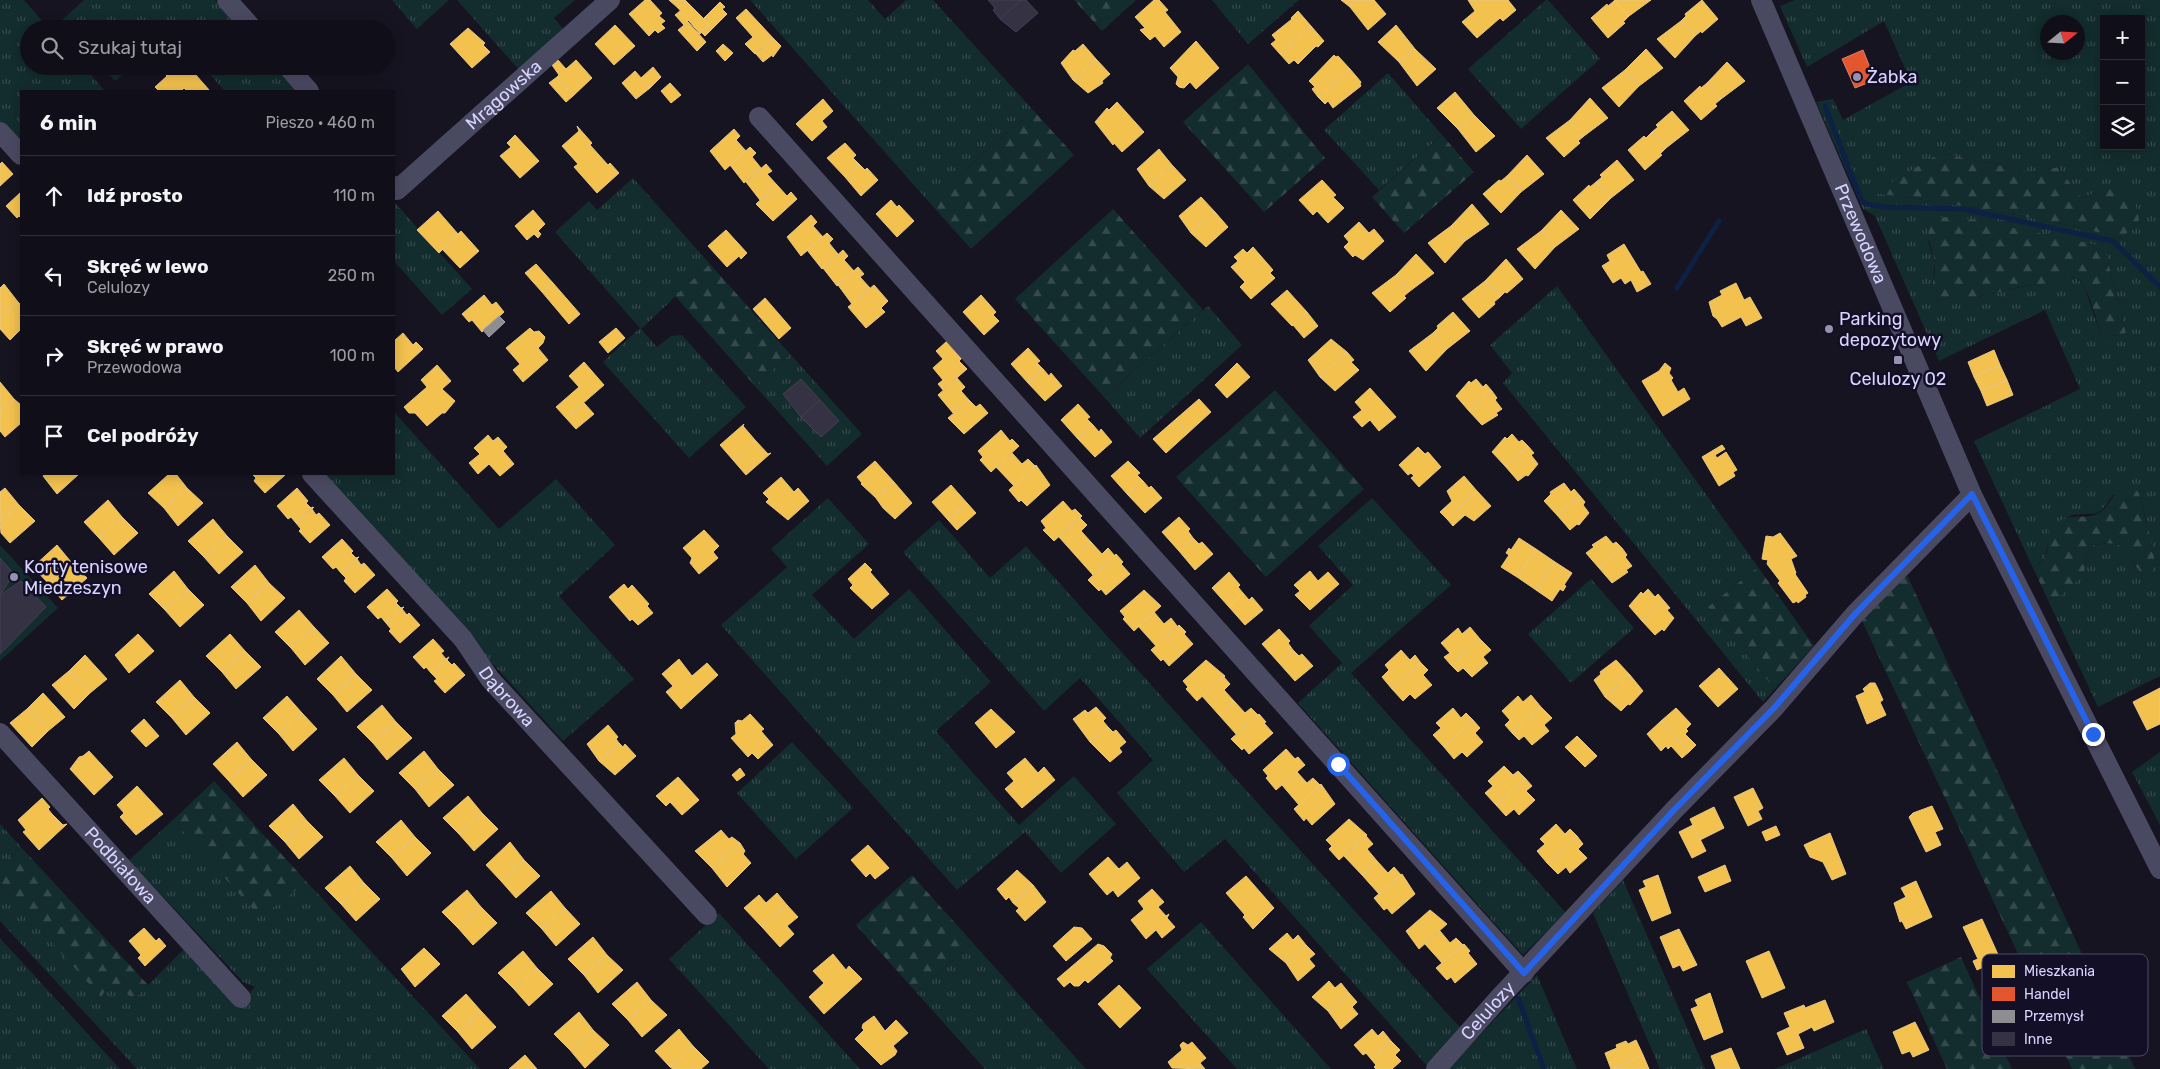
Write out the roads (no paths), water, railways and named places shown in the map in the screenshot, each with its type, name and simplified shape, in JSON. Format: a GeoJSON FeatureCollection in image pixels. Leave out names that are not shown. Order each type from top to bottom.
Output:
{"type":"FeatureCollection","features":[{"type":"Feature","properties":{"kind":"street"},"geometry":{"type":"LineString","coordinates":[[227,0],[245,20]]}},
{"type":"Feature","properties":{"kind":"street","name":"Mrągowska"},"geometry":{"type":"LineString","coordinates":[[395,188],[610,0]]}},
{"type":"Feature","properties":{"kind":"street","name":"Przewodowa"},"geometry":{"type":"LineString","coordinates":[[1761,0],[1972,494],[2160,869]]}},
{"type":"Feature","properties":{"kind":"street"},"geometry":{"type":"LineString","coordinates":[[294,75],[308,90]]}},
{"type":"Feature","properties":{"kind":"street"},"geometry":{"type":"LineString","coordinates":[[759,117],[1519,978]]}},
{"type":"Feature","properties":{"kind":"street"},"geometry":{"type":"LineString","coordinates":[[0,132],[20,154]]}},
{"type":"Feature","properties":{"kind":"street","name":"Dąbrowa"},"geometry":{"type":"LineString","coordinates":[[313,475],[462,639],[490,679],[707,915]]}},
{"type":"Feature","properties":{"kind":"street","name":"Celulozy"},"geometry":{"type":"LineString","coordinates":[[1436,1069],[1674,810],[1774,708],[1855,614],[1972,494]]}},
{"type":"Feature","properties":{"kind":"street","name":"Podbiałowa"},"geometry":{"type":"LineString","coordinates":[[0,733],[242,998]]}},
{"type":"Feature","properties":{"kind":"waterway"},"geometry":{"type":"LineString","coordinates":[[1825,106],[1858,192],[1862,201],[1866,204],[1885,207],[1963,209],[2113,241],[2160,287]]}},
{"type":"Feature","properties":{"kind":"waterway"},"geometry":{"type":"LineString","coordinates":[[1677,288],[1719,221]]}},
{"type":"Feature","properties":{"kind":"waterway"},"geometry":{"type":"LineString","coordinates":[[1518,998],[1544,1069]]}},
{"type":"Feature","properties":{"kind":"place","name":"Żabka"},"geometry":{"type":"Point","coordinates":[1857,77]}},
{"type":"Feature","properties":{"kind":"place","name":"Parking depozytowy"},"geometry":{"type":"Point","coordinates":[1829,329]}},
{"type":"Feature","properties":{"kind":"place","name":"Celulozy 02"},"geometry":{"type":"Point","coordinates":[1898,360]}},
{"type":"Feature","properties":{"kind":"place","name":"Korty tenisowe Miedzeszyn"},"geometry":{"type":"Point","coordinates":[14,577]}}]}
